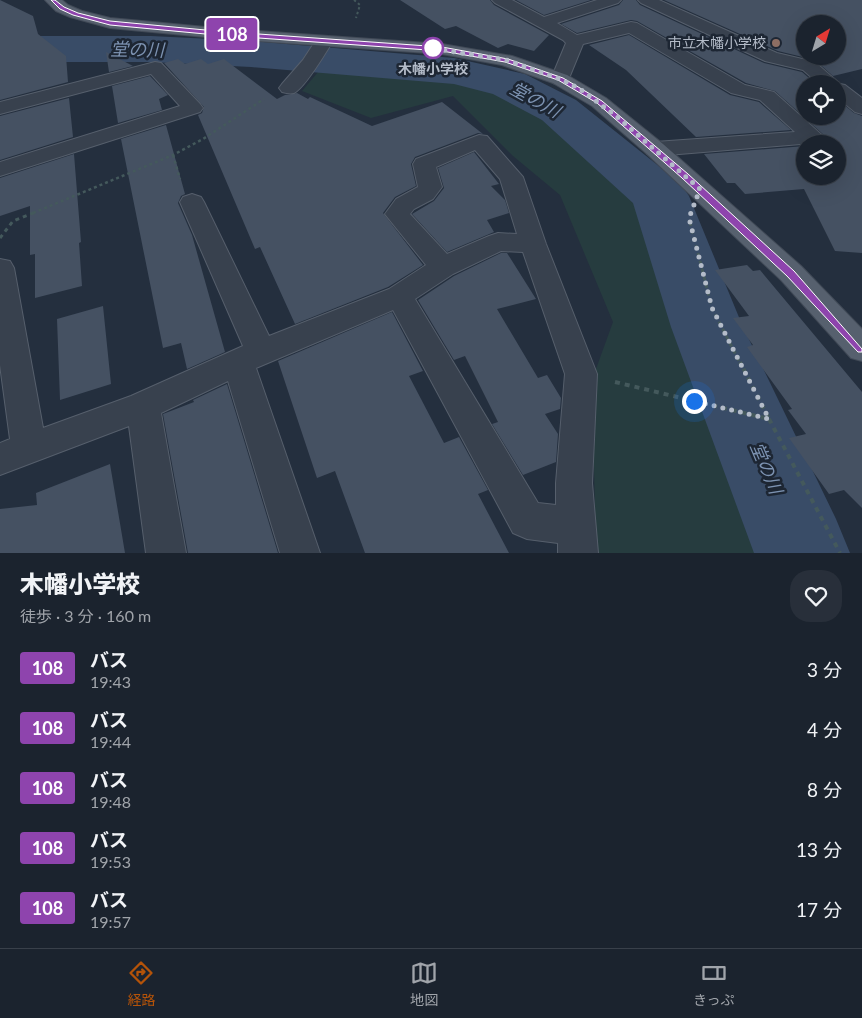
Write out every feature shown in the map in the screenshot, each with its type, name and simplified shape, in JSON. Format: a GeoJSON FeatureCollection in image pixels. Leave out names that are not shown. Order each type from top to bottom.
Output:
{"type":"FeatureCollection","features":[{"type":"Feature","properties":{"kind":"main road"},"geometry":{"type":"LineString","coordinates":[[54,0],[62,8],[76,14],[110,23],[318,50],[419,47],[470,53],[506,60],[560,79],[599,102],[700,189],[791,273],[862,349]]}},
{"type":"Feature","properties":{"kind":"street"},"geometry":{"type":"LineString","coordinates":[[500,0],[569,36],[575,43],[560,79]]}},
{"type":"Feature","properties":{"kind":"street"},"geometry":{"type":"LineString","coordinates":[[544,22],[613,0]]}},
{"type":"Feature","properties":{"kind":"street"},"geometry":{"type":"LineString","coordinates":[[646,0],[771,57],[809,66],[820,75]]}},
{"type":"Feature","properties":{"kind":"street"},"geometry":{"type":"LineString","coordinates":[[574,42],[631,27],[738,89],[767,96],[813,137],[655,150]]}},
{"type":"Feature","properties":{"kind":"street"},"geometry":{"type":"LineString","coordinates":[[289,88],[318,50]]}},
{"type":"Feature","properties":{"kind":"street"},"geometry":{"type":"LineString","coordinates":[[0,108],[156,67],[193,108],[0,169]]}},
{"type":"Feature","properties":{"kind":"street"},"geometry":{"type":"LineString","coordinates":[[846,95],[862,108]]}},
{"type":"Feature","properties":{"kind":"street"},"geometry":{"type":"LineString","coordinates":[[399,296],[527,520],[577,539],[574,482],[581,374],[533,244],[511,177],[479,141],[424,164],[430,188],[426,194],[405,204],[397,214],[443,267]]}},
{"type":"Feature","properties":{"kind":"street"},"geometry":{"type":"LineString","coordinates":[[192,202],[250,357],[300,553]]}},
{"type":"Feature","properties":{"kind":"street"},"geometry":{"type":"LineString","coordinates":[[0,459],[143,406],[250,357],[399,296],[443,267],[498,242],[533,244]]}},
{"type":"Feature","properties":{"kind":"street"},"geometry":{"type":"LineString","coordinates":[[0,268],[30,448]]}},
{"type":"Feature","properties":{"kind":"street"},"geometry":{"type":"LineString","coordinates":[[143,406],[166,553]]}},
{"type":"Feature","properties":{"kind":"path"},"geometry":{"type":"LineString","coordinates":[[0,238],[14,221],[173,155],[203,139],[270,94],[289,88]]}},
{"type":"Feature","properties":{"kind":"path"},"geometry":{"type":"LineString","coordinates":[[700,189],[689,218],[712,308],[840,553]]}},
{"type":"Feature","properties":{"kind":"path"},"geometry":{"type":"LineString","coordinates":[[581,374],[769,419]]}},
{"type":"Feature","properties":{"kind":"green space"},"geometry":{"type":"Polygon","coordinates":[[[324,65],[453,77],[504,89],[550,114],[643,199],[781,553],[596,553],[592,380],[613,322],[560,195],[513,156],[453,96],[371,118],[302,91],[324,65]]]}},
{"type":"Feature","properties":{"kind":"building"},"geometry":{"type":"Polygon","coordinates":[[[0,0],[33,16],[38,34],[66,56],[68,82],[0,100],[0,0]]]}},
{"type":"Feature","properties":{"kind":"building"},"geometry":{"type":"Polygon","coordinates":[[[400,0],[490,0],[494,5],[549,35],[534,51],[508,44],[498,48],[456,26],[445,29],[400,0]]]}},
{"type":"Feature","properties":{"kind":"building"},"geometry":{"type":"Polygon","coordinates":[[[516,0],[591,0],[544,15],[516,0]]]}},
{"type":"Feature","properties":{"kind":"building"},"geometry":{"type":"Polygon","coordinates":[[[623,0],[636,0],[640,5],[764,63],[802,72],[806,75],[796,75],[796,110],[775,91],[746,83],[637,21],[631,20],[577,33],[561,24],[619,5],[623,0]]]}},
{"type":"Feature","properties":{"kind":"building","name":"市立木幡小学校"},"geometry":{"type":"Polygon","coordinates":[[[664,0],[862,0],[862,69],[832,75],[821,65],[846,65],[846,15],[796,15],[796,55],[778,51],[664,0]]]}},
{"type":"Feature","properties":{"kind":"building"},"geometry":{"type":"Polygon","coordinates":[[[629,35],[730,95],[759,102],[791,130],[696,137],[626,70],[589,45],[629,35]]]}},
{"type":"Feature","properties":{"kind":"building"},"geometry":{"type":"Polygon","coordinates":[[[106,52],[133,66],[109,72],[106,52]]]}},
{"type":"Feature","properties":{"kind":"building"},"geometry":{"type":"Polygon","coordinates":[[[178,59],[185,64],[201,59],[208,64],[224,59],[277,99],[285,95],[297,93],[308,99],[310,97],[372,126],[442,102],[483,134],[478,133],[415,157],[411,164],[416,186],[395,197],[383,213],[423,265],[388,287],[295,324],[260,247],[255,249],[198,115],[202,113],[204,107],[164,63],[178,59]]]}},
{"type":"Feature","properties":{"kind":"building"},"geometry":{"type":"Polygon","coordinates":[[[150,76],[168,95],[159,99],[162,110],[118,123],[112,86],[150,76]]]}},
{"type":"Feature","properties":{"kind":"building"},"geometry":{"type":"Polygon","coordinates":[[[69,98],[73,137],[0,160],[0,116],[69,98]]]}},
{"type":"Feature","properties":{"kind":"building"},"geometry":{"type":"Polygon","coordinates":[[[846,106],[854,113],[862,116],[862,253],[835,251],[804,189],[745,194],[735,183],[727,183],[704,154],[796,147],[796,185],[846,185],[846,135],[824,135],[813,125],[846,125],[846,106]]]}},
{"type":"Feature","properties":{"kind":"building"},"geometry":{"type":"Polygon","coordinates":[[[166,125],[185,194],[181,196],[178,203],[192,235],[225,352],[187,369],[181,343],[163,348],[121,139],[166,125]]]}},
{"type":"Feature","properties":{"kind":"building"},"geometry":{"type":"Polygon","coordinates":[[[474,152],[499,184],[491,186],[505,200],[509,213],[487,220],[494,232],[447,252],[412,214],[434,201],[444,188],[438,168],[474,152]]]}},
{"type":"Feature","properties":{"kind":"building"},"geometry":{"type":"Polygon","coordinates":[[[74,154],[81,242],[79,243],[82,286],[35,298],[35,254],[30,255],[30,206],[0,216],[0,178],[74,154]]]}},
{"type":"Feature","properties":{"kind":"building"},"geometry":{"type":"Polygon","coordinates":[[[501,253],[507,253],[536,299],[497,309],[538,378],[547,375],[561,398],[560,409],[545,414],[558,434],[556,462],[523,475],[492,424],[498,422],[465,356],[454,360],[418,300],[454,276],[501,253]]]}},
{"type":"Feature","properties":{"kind":"building"},"geometry":{"type":"Polygon","coordinates":[[[747,265],[753,271],[760,270],[862,392],[862,508],[844,490],[829,494],[789,438],[806,434],[788,410],[792,409],[747,347],[753,345],[733,318],[749,316],[715,270],[747,265]]]}},
{"type":"Feature","properties":{"kind":"building"},"geometry":{"type":"Polygon","coordinates":[[[103,306],[111,384],[60,400],[57,319],[103,306]]]}},
{"type":"Feature","properties":{"kind":"building"},"geometry":{"type":"Polygon","coordinates":[[[392,312],[423,371],[409,376],[444,443],[459,437],[488,490],[478,494],[509,553],[365,553],[335,471],[317,478],[278,361],[392,312]]]}},
{"type":"Feature","properties":{"kind":"building"},"geometry":{"type":"Polygon","coordinates":[[[227,384],[278,553],[188,553],[163,414],[194,402],[193,400],[227,384]]]}},
{"type":"Feature","properties":{"kind":"building"},"geometry":{"type":"Polygon","coordinates":[[[110,464],[125,553],[0,553],[0,509],[37,505],[36,493],[110,464]]]}},
{"type":"Feature","properties":{"kind":"waterway","name":"堂の川"},"geometry":{"type":"LineString","coordinates":[[0,49],[151,49],[251,54],[454,71],[509,84],[559,110],[660,196],[707,327],[802,553]]}},
{"type":"Feature","properties":{"kind":"bus line","name":"108"},"geometry":{"type":"LineString","coordinates":[[53,0],[62,8],[76,14],[110,23],[216,33],[442,49],[506,60],[560,79],[580,89],[599,102],[685,176],[791,273],[862,349]]}},
{"type":"Feature","properties":{"kind":"place","name":"市立木幡小学校"},"geometry":{"type":"Point","coordinates":[776,43]}},
{"type":"Feature","properties":{"kind":"place","name":"木幡小学校"},"geometry":{"type":"Point","coordinates":[433,48]}},
{"type":"Feature","properties":{"kind":"route"},"geometry":{"type":"LineString","coordinates":[[433,48],[430,48],[506,60],[560,79],[580,89],[616,116],[700,189],[689,218],[712,308],[769,419],[694,401]]}}]}
